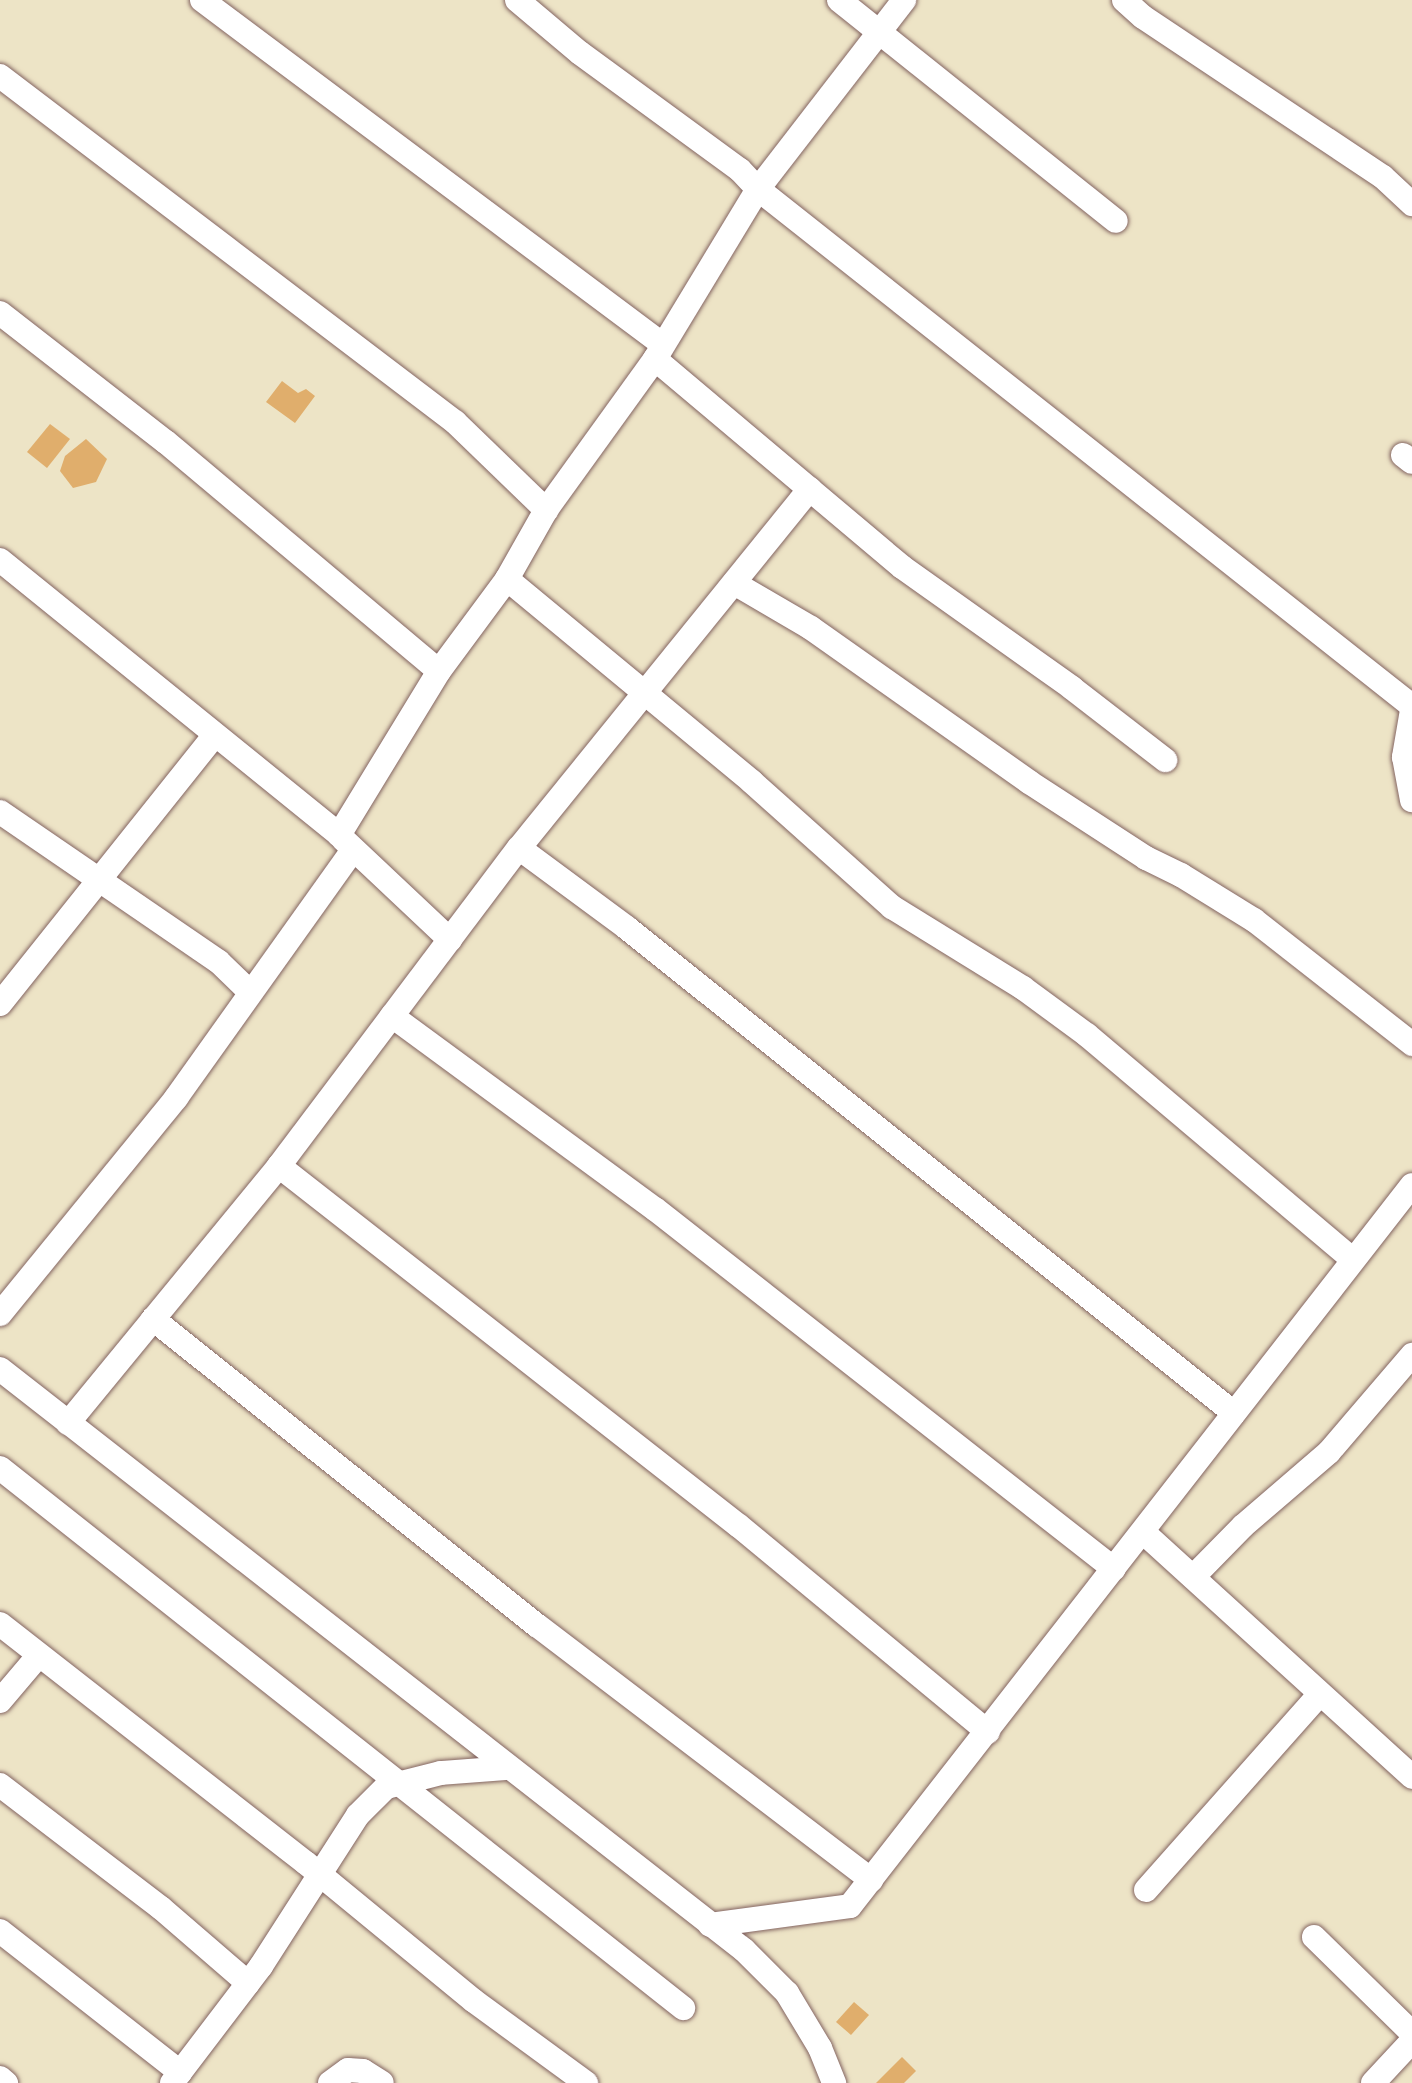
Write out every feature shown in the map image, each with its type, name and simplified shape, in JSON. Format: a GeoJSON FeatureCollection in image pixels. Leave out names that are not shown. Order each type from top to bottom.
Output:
{"type":"FeatureCollection","features":[{"type":"Feature","properties":{"kind":"street"},"geometry":{"type":"LineString","coordinates":[[202,0],[658,351],[810,489],[902,567],[1072,688],[1165,760]]}},
{"type":"Feature","properties":{"kind":"street"},"geometry":{"type":"LineString","coordinates":[[517,0],[580,53],[740,170],[758,189],[1412,708],[1404,757],[1412,800]]}},
{"type":"Feature","properties":{"kind":"street"},"geometry":{"type":"LineString","coordinates":[[839,0],[1116,221]]}},
{"type":"Feature","properties":{"kind":"street"},"geometry":{"type":"LineString","coordinates":[[0,1314],[176,1098],[250,992],[346,842],[439,671],[507,579],[546,510],[658,351],[758,189],[904,0]]}},
{"type":"Feature","properties":{"kind":"street"},"geometry":{"type":"LineString","coordinates":[[1124,0],[1143,17],[1261,92],[1383,177],[1412,204]]}},
{"type":"Feature","properties":{"kind":"street"},"geometry":{"type":"LineString","coordinates":[[0,76],[455,422],[546,510]]}},
{"type":"Feature","properties":{"kind":"street"},"geometry":{"type":"LineString","coordinates":[[0,313],[166,442],[439,671]]}},
{"type":"Feature","properties":{"kind":"street"},"geometry":{"type":"LineString","coordinates":[[68,1423],[279,1166],[519,848],[810,489]]}},
{"type":"Feature","properties":{"kind":"street"},"geometry":{"type":"LineString","coordinates":[[4,571],[346,842],[450,940]]}},
{"type":"Feature","properties":{"kind":"street"},"geometry":{"type":"LineString","coordinates":[[507,579],[752,782],[892,907],[1023,988],[1087,1035],[1353,1260]]}},
{"type":"Feature","properties":{"kind":"street"},"geometry":{"type":"LineString","coordinates":[[734,583],[811,628],[1029,782],[1146,858],[1181,875],[1254,920],[1412,1044]]}},
{"type":"Feature","properties":{"kind":"street"},"geometry":{"type":"LineString","coordinates":[[0,1004],[214,736]]}},
{"type":"Feature","properties":{"kind":"street"},"geometry":{"type":"LineString","coordinates":[[0,812],[219,962],[250,992]]}},
{"type":"Feature","properties":{"kind":"street"},"geometry":{"type":"LineString","coordinates":[[519,848],[627,928],[1234,1413]]}},
{"type":"Feature","properties":{"kind":"street"},"geometry":{"type":"LineString","coordinates":[[392,1016],[655,1209],[1114,1569]]}},
{"type":"Feature","properties":{"kind":"street"},"geometry":{"type":"LineString","coordinates":[[279,1166],[739,1526],[988,1732]]}},
{"type":"Feature","properties":{"kind":"street"},"geometry":{"type":"LineString","coordinates":[[710,1925],[850,1906],[1412,1185]]}},
{"type":"Feature","properties":{"kind":"street"},"geometry":{"type":"LineString","coordinates":[[153,1319],[538,1626],[871,1880]]}},
{"type":"Feature","properties":{"kind":"street"},"geometry":{"type":"LineString","coordinates":[[1193,1577],[1243,1526],[1329,1452],[1410,1363]]}},
{"type":"Feature","properties":{"kind":"street"},"geometry":{"type":"LineString","coordinates":[[0,1369],[507,1768],[744,1950],[787,1993],[820,2048],[834,2083]]}},
{"type":"Feature","properties":{"kind":"street"},"geometry":{"type":"LineString","coordinates":[[0,1468],[683,2008]]}},
{"type":"Feature","properties":{"kind":"street"},"geometry":{"type":"LineString","coordinates":[[1143,1532],[1412,1777]]}},
{"type":"Feature","properties":{"kind":"street"},"geometry":{"type":"LineString","coordinates":[[0,1624],[321,1875],[474,2001],[586,2083]]}},
{"type":"Feature","properties":{"kind":"street"},"geometry":{"type":"LineString","coordinates":[[0,1701],[39,1655]]}},
{"type":"Feature","properties":{"kind":"street"},"geometry":{"type":"LineString","coordinates":[[1146,1890],[1320,1694]]}},
{"type":"Feature","properties":{"kind":"street"},"geometry":{"type":"LineString","coordinates":[[0,1931],[176,2078],[248,1983],[358,1815],[386,1787],[441,1773],[507,1768]]}},
{"type":"Feature","properties":{"kind":"street"},"geometry":{"type":"LineString","coordinates":[[0,1785],[161,1908],[248,1983]]}},
{"type":"Feature","properties":{"kind":"street"},"geometry":{"type":"LineString","coordinates":[[1314,1937],[1412,2033]]}},
{"type":"Feature","properties":{"kind":"street"},"geometry":{"type":"LineString","coordinates":[[1373,2083],[1412,2041]]}},
{"type":"Feature","properties":{"kind":"street"},"geometry":{"type":"LineString","coordinates":[[330,2083],[348,2070],[363,2071],[382,2083]]}},
{"type":"Feature","properties":{"kind":"street"},"geometry":{"type":"LineString","coordinates":[[0,2078],[6,2083]]}},
{"type":"Feature","properties":{"kind":"building"},"geometry":{"type":"Polygon","coordinates":[[[282,381],[298,393],[306,389],[315,396],[295,423],[266,402],[282,381]]]}},
{"type":"Feature","properties":{"kind":"building"},"geometry":{"type":"Polygon","coordinates":[[[50,424],[70,439],[47,468],[27,452],[50,424]]]}},
{"type":"Feature","properties":{"kind":"building"},"geometry":{"type":"Polygon","coordinates":[[[86,439],[107,459],[96,482],[73,488],[60,471],[65,456],[86,439]]]}},
{"type":"Feature","properties":{"kind":"building"},"geometry":{"type":"Polygon","coordinates":[[[854,2002],[869,2015],[851,2035],[836,2022],[854,2002]]]}},
{"type":"Feature","properties":{"kind":"building"},"geometry":{"type":"Polygon","coordinates":[[[902,2057],[916,2071],[904,2083],[876,2083],[902,2057]]]}}]}
